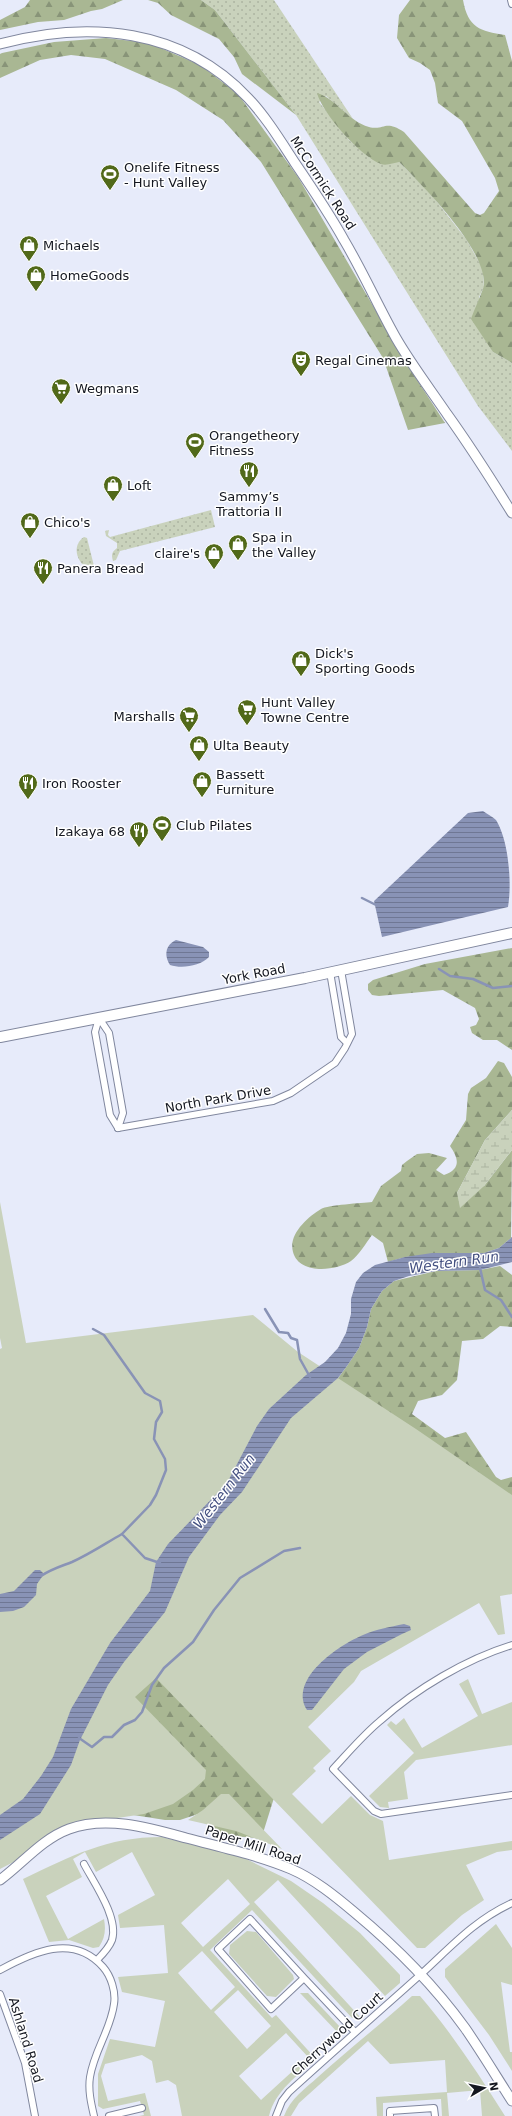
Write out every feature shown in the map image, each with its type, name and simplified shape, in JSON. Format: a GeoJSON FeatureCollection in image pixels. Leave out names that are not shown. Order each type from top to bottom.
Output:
{"type":"FeatureCollection","features":[{"type":"Feature","properties":{"kind":"main road","name":"McCormick Road"},"geometry":{"type":"LineString","coordinates":[[0,44],[23,38],[66,33],[105,32],[137,36],[167,44],[184,51],[203,61],[232,83],[262,114],[323,205],[345,240],[397,340],[512,513]]}},
{"type":"Feature","properties":{"kind":"main road","name":"York Road"},"geometry":{"type":"LineString","coordinates":[[0,1037],[341,970],[512,932]]}},
{"type":"Feature","properties":{"kind":"main road","name":"Paper Mill Road"},"geometry":{"type":"LineString","coordinates":[[0,1880],[49,1840],[71,1828],[102,1823],[138,1826],[248,1855],[301,1874],[329,1892],[365,1921],[420,1975],[464,2027],[512,2101]]}},
{"type":"Feature","properties":{"kind":"street","name":"North Park Drive"},"geometry":{"type":"LineString","coordinates":[[118,1128],[278,1100],[335,1063],[342,1055],[352,1034],[341,970]]}},
{"type":"Feature","properties":{"kind":"street"},"geometry":{"type":"LineString","coordinates":[[330,972],[341,1037],[347,1043]]}},
{"type":"Feature","properties":{"kind":"street"},"geometry":{"type":"LineString","coordinates":[[99,1018],[108,1029],[123,1113],[118,1128]]}},
{"type":"Feature","properties":{"kind":"street"},"geometry":{"type":"LineString","coordinates":[[99,1018],[96,1032],[110,1115],[118,1128]]}},
{"type":"Feature","properties":{"kind":"street"},"geometry":{"type":"LineString","coordinates":[[512,1645],[473,1660],[406,1700],[378,1722],[333,1769],[374,1811],[381,1814],[512,1795]]}},
{"type":"Feature","properties":{"kind":"street"},"geometry":{"type":"LineString","coordinates":[[84,1864],[113,1923],[112,1939],[109,1947],[97,1960]]}},
{"type":"Feature","properties":{"kind":"street","name":"Cherrywood Court"},"geometry":{"type":"LineString","coordinates":[[276,2116],[282,2101],[289,2092],[420,1975],[472,1926],[512,1903]]}},
{"type":"Feature","properties":{"kind":"street"},"geometry":{"type":"LineString","coordinates":[[304,1978],[271,2009],[218,1950],[250,1919],[355,2032]]}},
{"type":"Feature","properties":{"kind":"street"},"geometry":{"type":"LineString","coordinates":[[0,1970],[36,1953],[65,1948],[76,1949],[97,1960],[106,1969],[111,1980],[115,2002],[90,2075],[90,2097],[94,2116]]}},
{"type":"Feature","properties":{"kind":"street","name":"Ashland Road"},"geometry":{"type":"LineString","coordinates":[[0,1994],[25,2063],[35,2116]]}},
{"type":"Feature","properties":{"kind":"street"},"geometry":{"type":"LineString","coordinates":[[109,2116],[142,2108]]}},
{"type":"Feature","properties":{"kind":"street"},"geometry":{"type":"LineString","coordinates":[[390,2116],[390,2111],[434,2108],[435,2116]]}},
{"type":"Feature","properties":{"kind":"green space"},"geometry":{"type":"Polygon","coordinates":[[[30,0],[123,0],[102,9],[64,20],[38,22],[0,30],[0,20],[25,7],[30,0]]]}},
{"type":"Feature","properties":{"kind":"green space"},"geometry":{"type":"Polygon","coordinates":[[[148,0],[201,0],[215,10],[296,115],[242,74],[234,57],[219,39],[171,15],[158,3],[148,0]]]}},
{"type":"Feature","properties":{"kind":"green space"},"geometry":{"type":"Polygon","coordinates":[[[201,0],[274,0],[353,119],[326,96],[319,102],[349,140],[370,158],[399,162],[430,193],[466,239],[483,269],[484,287],[479,297],[493,352],[512,363],[512,451],[478,406],[296,115],[215,10],[201,0]]]}},
{"type":"Feature","properties":{"kind":"green space"},"geometry":{"type":"Polygon","coordinates":[[[410,0],[463,0],[468,17],[476,26],[482,30],[505,35],[512,61],[512,363],[493,352],[471,319],[484,285],[482,270],[465,237],[452,219],[399,162],[383,165],[363,153],[353,144],[326,112],[317,93],[331,100],[362,124],[374,128],[392,126],[404,132],[475,213],[480,215],[484,213],[499,191],[495,178],[462,121],[438,103],[435,83],[430,70],[409,58],[397,38],[399,15],[410,0]]]}},
{"type":"Feature","properties":{"kind":"green space"},"geometry":{"type":"Polygon","coordinates":[[[106,38],[149,43],[200,65],[238,94],[298,177],[408,366],[445,423],[408,430],[383,358],[261,162],[223,120],[176,90],[105,59],[71,55],[40,60],[0,78],[0,54],[2,53],[54,42],[106,38]]]}},
{"type":"Feature","properties":{"kind":"green space"},"geometry":{"type":"Polygon","coordinates":[[[211,510],[215,527],[120,551],[116,560],[113,561],[112,553],[117,548],[117,543],[106,536],[105,531],[109,530],[108,535],[110,537],[211,510]]]}},
{"type":"Feature","properties":{"kind":"green space"},"geometry":{"type":"Polygon","coordinates":[[[84,537],[87,538],[94,566],[82,564],[78,557],[77,546],[84,537]]]}},
{"type":"Feature","properties":{"kind":"green space"},"geometry":{"type":"Polygon","coordinates":[[[512,948],[512,1050],[497,1040],[483,1040],[472,1033],[470,1027],[476,1025],[479,1019],[475,1008],[443,990],[379,996],[372,995],[368,990],[368,984],[373,980],[425,964],[512,948]]]}},
{"type":"Feature","properties":{"kind":"green space"},"geometry":{"type":"Polygon","coordinates":[[[498,1061],[504,1063],[512,1077],[512,1110],[485,1140],[457,1193],[484,1186],[512,1150],[511,1238],[499,1248],[484,1253],[405,1257],[388,1262],[383,1243],[372,1235],[360,1252],[351,1261],[344,1264],[328,1269],[310,1268],[302,1265],[293,1252],[293,1239],[305,1221],[321,1209],[338,1205],[372,1202],[381,1186],[401,1171],[402,1165],[417,1154],[429,1153],[447,1158],[436,1170],[444,1175],[450,1173],[456,1167],[457,1159],[450,1146],[466,1120],[468,1094],[471,1088],[486,1078],[498,1061]]]}},
{"type":"Feature","properties":{"kind":"green space"},"geometry":{"type":"Polygon","coordinates":[[[512,1110],[512,1150],[484,1186],[460,1208],[457,1193],[485,1140],[512,1110]]]}},
{"type":"Feature","properties":{"kind":"green space"},"geometry":{"type":"Polygon","coordinates":[[[0,1202],[26,1343],[253,1315],[298,1352],[416,1429],[512,1495],[512,1594],[500,1596],[505,1634],[498,1635],[479,1603],[361,1671],[354,1682],[308,1727],[331,1751],[313,1768],[316,1771],[292,1794],[322,1824],[351,1796],[370,1815],[383,1821],[389,1860],[512,1841],[512,1850],[497,1852],[466,1865],[484,1900],[462,1915],[425,1948],[417,1948],[156,1678],[135,1697],[206,1770],[205,1779],[193,1790],[173,1804],[144,1814],[91,1822],[0,1869],[0,1349],[2,1348],[0,1338],[0,1202]]]}},
{"type":"Feature","properties":{"kind":"green space"},"geometry":{"type":"Polygon","coordinates":[[[500,1266],[512,1275],[512,1327],[500,1326],[483,1339],[462,1341],[457,1380],[442,1395],[418,1401],[412,1414],[445,1438],[466,1432],[496,1477],[501,1480],[512,1477],[512,1581],[348,1622],[273,1801],[263,1833],[256,1838],[219,1835],[201,1813],[180,1820],[165,1820],[127,1814],[0,1840],[347,1366],[359,1348],[367,1327],[371,1309],[382,1291],[394,1281],[436,1271],[480,1270],[500,1266]]]}},
{"type":"Feature","properties":{"kind":"green space"},"geometry":{"type":"Polygon","coordinates":[[[468,1679],[482,1714],[512,1702],[512,1745],[416,1760],[404,1772],[408,1799],[388,1802],[389,1808],[380,1807],[369,1796],[414,1753],[387,1725],[391,1721],[396,1725],[404,1718],[422,1748],[478,1716],[459,1684],[468,1679]]]}},
{"type":"Feature","properties":{"kind":"green space"},"geometry":{"type":"Polygon","coordinates":[[[221,1794],[229,1794],[282,1849],[236,1831],[188,1820],[203,1810],[221,1794]]]}},
{"type":"Feature","properties":{"kind":"green space"},"geometry":{"type":"Polygon","coordinates":[[[162,1837],[242,1857],[291,1881],[323,1903],[360,1933],[400,1975],[400,1983],[385,1996],[278,1880],[254,1902],[361,2018],[352,2018],[252,1910],[210,1950],[272,2018],[276,2015],[316,2059],[295,2077],[282,2091],[276,2099],[269,2116],[182,2116],[176,2085],[168,2080],[156,2083],[152,2061],[142,2055],[105,2064],[101,2076],[108,2101],[145,2093],[151,2116],[139,2116],[144,2115],[140,2101],[103,2109],[98,2106],[98,2074],[110,2039],[155,2047],[165,2001],[122,1992],[118,1977],[168,1973],[164,1925],[120,1928],[118,1915],[155,1895],[132,1852],[96,1872],[85,1852],[73,1859],[82,1877],[46,1896],[68,1939],[104,1919],[105,1930],[103,1940],[99,1947],[93,1948],[69,1940],[49,1942],[23,1879],[90,1849],[124,1840],[162,1837]],[[228,1879],[181,1923],[203,1947],[250,1904],[228,1879]],[[202,1951],[178,1973],[211,2010],[235,1987],[202,1951]],[[238,1990],[214,2012],[247,2049],[271,2026],[238,1990]],[[286,2033],[239,2076],[261,2100],[308,2057],[286,2033]]]}},
{"type":"Feature","properties":{"kind":"green space"},"geometry":{"type":"Polygon","coordinates":[[[496,1924],[512,1948],[512,1985],[501,1982],[510,2052],[512,2052],[512,2071],[489,2035],[445,1977],[445,1969],[496,1924]]]}},
{"type":"Feature","properties":{"kind":"green space"},"geometry":{"type":"Polygon","coordinates":[[[247,1931],[256,1932],[293,1975],[294,1979],[276,1997],[267,1996],[229,1954],[230,1945],[247,1931]]]}},
{"type":"Feature","properties":{"kind":"green space"},"geometry":{"type":"Polygon","coordinates":[[[300,1993],[308,1993],[341,2028],[341,2036],[300,1993]]]}},
{"type":"Feature","properties":{"kind":"green space"},"geometry":{"type":"Polygon","coordinates":[[[412,1996],[420,1996],[454,2039],[505,2116],[482,2116],[480,2090],[447,2093],[449,2116],[442,2116],[441,2099],[383,2103],[383,2116],[377,2116],[376,2097],[447,2092],[445,2060],[390,2064],[368,2041],[299,2103],[291,2116],[284,2116],[294,2099],[341,2056],[412,1996]]]}},
{"type":"Feature","properties":{"kind":"water"},"geometry":{"type":"Polygon","coordinates":[[[483,811],[496,820],[504,839],[507,851],[510,887],[508,907],[382,937],[374,901],[468,813],[483,811]]]}},
{"type":"Feature","properties":{"kind":"water"},"geometry":{"type":"Polygon","coordinates":[[[176,940],[203,947],[209,952],[209,957],[196,965],[180,967],[170,965],[166,954],[172,942],[176,940]]]}},
{"type":"Feature","properties":{"kind":"water","name":"Western Run"},"geometry":{"type":"Polygon","coordinates":[[[512,1237],[512,1262],[480,1270],[436,1271],[409,1276],[394,1281],[382,1291],[371,1309],[367,1327],[359,1348],[347,1366],[338,1378],[291,1418],[242,1492],[220,1515],[189,1557],[165,1612],[124,1662],[108,1685],[80,1740],[71,1765],[40,1814],[0,1840],[0,1815],[23,1799],[41,1776],[53,1757],[71,1709],[110,1643],[150,1591],[156,1562],[168,1544],[227,1483],[257,1426],[269,1409],[306,1375],[325,1362],[338,1348],[346,1333],[351,1314],[351,1299],[356,1282],[363,1273],[375,1265],[405,1257],[432,1253],[484,1253],[499,1248],[512,1237]]]}},
{"type":"Feature","properties":{"kind":"water"},"geometry":{"type":"Polygon","coordinates":[[[35,1570],[40,1570],[44,1574],[37,1584],[36,1595],[24,1607],[13,1611],[0,1612],[0,1594],[14,1591],[35,1570]]]}},
{"type":"Feature","properties":{"kind":"water"},"geometry":{"type":"Polygon","coordinates":[[[404,1624],[410,1626],[411,1630],[367,1652],[344,1669],[312,1710],[307,1710],[303,1698],[304,1687],[310,1675],[330,1655],[353,1640],[368,1633],[383,1628],[404,1624]]]}},
{"type":"Feature","properties":{"kind":"waterway"},"geometry":{"type":"LineString","coordinates":[[362,898],[378,906]]}},
{"type":"Feature","properties":{"kind":"waterway"},"geometry":{"type":"LineString","coordinates":[[439,969],[450,976],[473,979],[493,988],[512,986]]}},
{"type":"Feature","properties":{"kind":"waterway","name":"Western Run"},"geometry":{"type":"LineString","coordinates":[[480,1268],[485,1290],[501,1300],[512,1317]]}},
{"type":"Feature","properties":{"kind":"waterway"},"geometry":{"type":"LineString","coordinates":[[265,1309],[279,1332],[288,1333],[291,1338],[297,1340],[300,1359],[310,1377]]}},
{"type":"Feature","properties":{"kind":"waterway"},"geometry":{"type":"LineString","coordinates":[[93,1329],[104,1335],[145,1393],[160,1401],[162,1412],[156,1422],[154,1439],[165,1459],[166,1470],[156,1495],[150,1505],[122,1534],[145,1558],[160,1563]]}},
{"type":"Feature","properties":{"kind":"waterway"},"geometry":{"type":"LineString","coordinates":[[41,1576],[85,1556],[122,1534]]}},
{"type":"Feature","properties":{"kind":"waterway"},"geometry":{"type":"LineString","coordinates":[[79,1738],[92,1747],[104,1737],[112,1737],[124,1725],[135,1720],[142,1712],[152,1685],[164,1668],[193,1642],[214,1610],[240,1578],[284,1551],[300,1548]]}},
{"type":"Feature","properties":{"kind":"place","name":"Onelife Fitness - Hunt Valley"},"geometry":{"type":"Point","coordinates":[110,191]}},
{"type":"Feature","properties":{"kind":"place","name":"Michaels"},"geometry":{"type":"Point","coordinates":[29,262]}},
{"type":"Feature","properties":{"kind":"place","name":"HomeGoods"},"geometry":{"type":"Point","coordinates":[36,292]}},
{"type":"Feature","properties":{"kind":"place","name":"Regal Cinemas"},"geometry":{"type":"Point","coordinates":[301,377]}},
{"type":"Feature","properties":{"kind":"place","name":"Wegmans"},"geometry":{"type":"Point","coordinates":[61,405]}},
{"type":"Feature","properties":{"kind":"place","name":"Orangetheory Fitness"},"geometry":{"type":"Point","coordinates":[195,459]}},
{"type":"Feature","properties":{"kind":"place","name":"Sammy’s Trattoria II"},"geometry":{"type":"Point","coordinates":[249,488]}},
{"type":"Feature","properties":{"kind":"place","name":"Loft"},"geometry":{"type":"Point","coordinates":[113,502]}},
{"type":"Feature","properties":{"kind":"place","name":"Chico's"},"geometry":{"type":"Point","coordinates":[30,539]}},
{"type":"Feature","properties":{"kind":"place","name":"Spa in the Valley"},"geometry":{"type":"Point","coordinates":[238,561]}},
{"type":"Feature","properties":{"kind":"place","name":"claire's"},"geometry":{"type":"Point","coordinates":[214,570]}},
{"type":"Feature","properties":{"kind":"place","name":"Panera Bread"},"geometry":{"type":"Point","coordinates":[43,585]}},
{"type":"Feature","properties":{"kind":"place","name":"Dick's Sporting Goods"},"geometry":{"type":"Point","coordinates":[301,677]}},
{"type":"Feature","properties":{"kind":"place","name":"Hunt Valley Towne Centre"},"geometry":{"type":"Point","coordinates":[247,726]}},
{"type":"Feature","properties":{"kind":"place","name":"Marshalls"},"geometry":{"type":"Point","coordinates":[189,733]}},
{"type":"Feature","properties":{"kind":"place","name":"Ulta Beauty"},"geometry":{"type":"Point","coordinates":[199,762]}},
{"type":"Feature","properties":{"kind":"place","name":"Bassett Furniture"},"geometry":{"type":"Point","coordinates":[202,798]}},
{"type":"Feature","properties":{"kind":"place","name":"Iron Rooster"},"geometry":{"type":"Point","coordinates":[28,800]}},
{"type":"Feature","properties":{"kind":"place","name":"Club Pilates"},"geometry":{"type":"Point","coordinates":[162,842]}},
{"type":"Feature","properties":{"kind":"place","name":"Izakaya 68"},"geometry":{"type":"Point","coordinates":[139,848]}}]}
